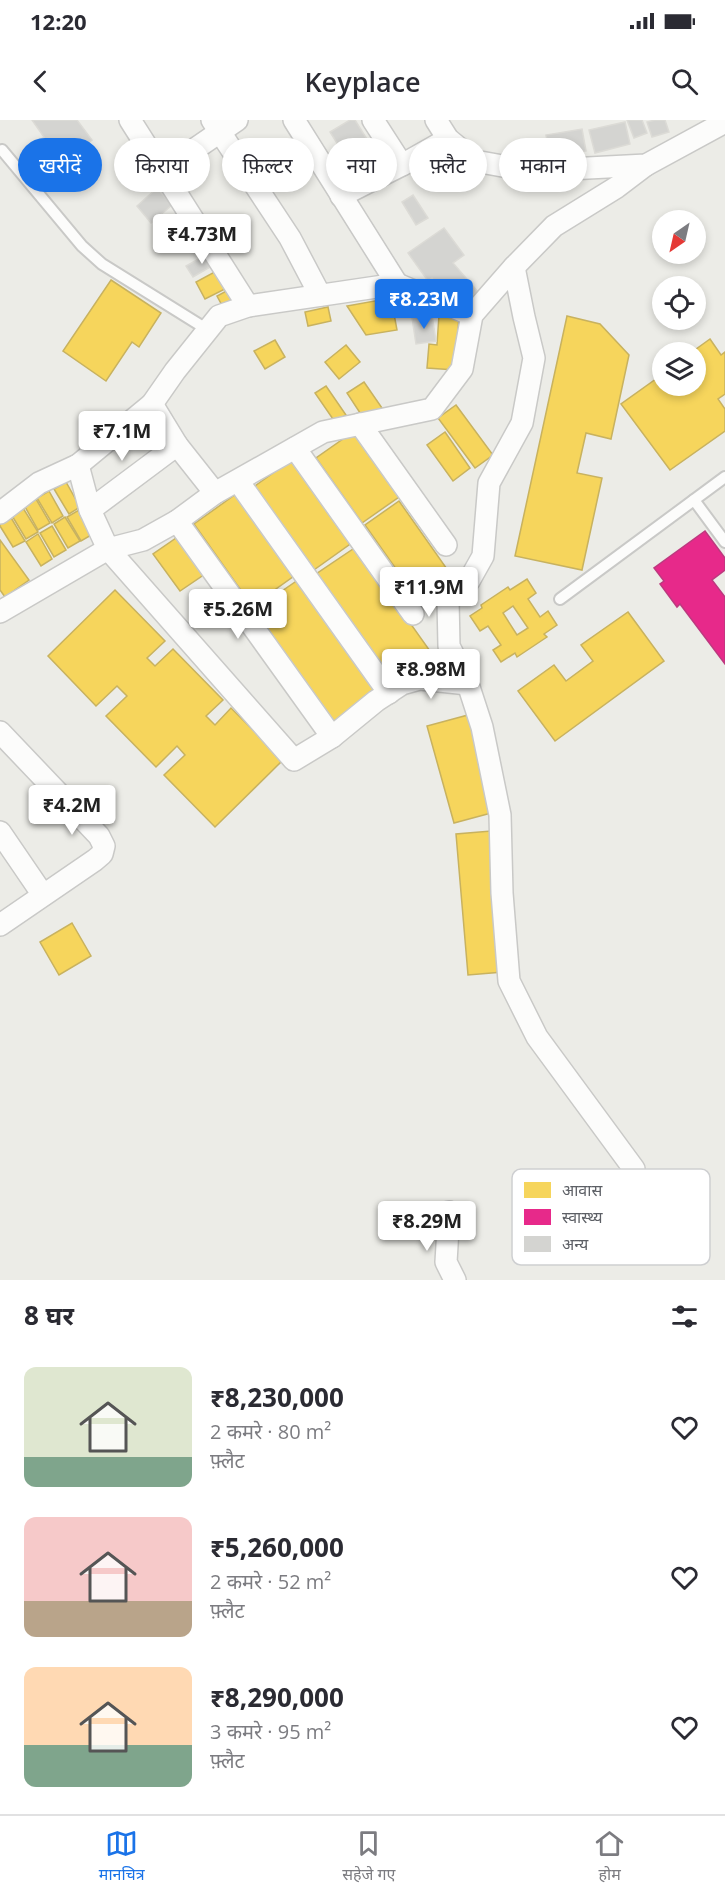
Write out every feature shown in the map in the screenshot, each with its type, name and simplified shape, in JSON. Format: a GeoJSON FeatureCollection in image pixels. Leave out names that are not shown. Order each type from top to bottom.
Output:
{"type":"FeatureCollection","features":[{"type":"Feature","properties":{"kind":"street"},"geometry":{"type":"LineString","coordinates":[[130,120],[142,138]]}},
{"type":"Feature","properties":{"kind":"street"},"geometry":{"type":"LineString","coordinates":[[294,120],[397,284]]}},
{"type":"Feature","properties":{"kind":"street"},"geometry":{"type":"LineString","coordinates":[[373,120],[402,165]]}},
{"type":"Feature","properties":{"kind":"street"},"geometry":{"type":"LineString","coordinates":[[436,120],[447,138]]}},
{"type":"Feature","properties":{"kind":"street"},"geometry":{"type":"LineString","coordinates":[[0,612],[108,549],[143,540],[177,521],[215,493],[323,432],[432,410],[462,369],[472,315],[554,226],[617,187],[646,165],[725,122]]}},
{"type":"Feature","properties":{"kind":"street"},"geometry":{"type":"LineString","coordinates":[[205,138],[223,124],[290,238],[320,295]]}},
{"type":"Feature","properties":{"kind":"street"},"geometry":{"type":"LineString","coordinates":[[341,196],[409,161]]}},
{"type":"Feature","properties":{"kind":"street"},"geometry":{"type":"LineString","coordinates":[[487,163],[530,171],[646,165]]}},
{"type":"Feature","properties":{"kind":"street"},"geometry":{"type":"LineString","coordinates":[[176,192],[248,306]]}},
{"type":"Feature","properties":{"kind":"street"},"geometry":{"type":"LineString","coordinates":[[514,267],[534,358],[522,423],[489,483],[483,556],[469,581],[448,600],[449,646],[468,684],[482,727],[501,814],[502,893],[510,981],[537,1037],[633,1169]]}},
{"type":"Feature","properties":{"kind":"street"},"geometry":{"type":"LineString","coordinates":[[0,513],[39,483],[78,465],[152,404],[219,316],[248,306],[397,284],[472,315]]}},
{"type":"Feature","properties":{"kind":"street"},"geometry":{"type":"LineString","coordinates":[[152,404],[177,445],[215,493]]}},
{"type":"Feature","properties":{"kind":"street"},"geometry":{"type":"LineString","coordinates":[[360,424],[446,545]]}},
{"type":"Feature","properties":{"kind":"street"},"geometry":{"type":"LineString","coordinates":[[90,510],[177,445]]}},
{"type":"Feature","properties":{"kind":"street"},"geometry":{"type":"LineString","coordinates":[[295,448],[413,614]]}},
{"type":"Feature","properties":{"kind":"street"},"geometry":{"type":"LineString","coordinates":[[78,465],[90,510],[108,549],[294,760],[332,737],[402,684],[420,679],[468,684]]}},
{"type":"Feature","properties":{"kind":"street"},"geometry":{"type":"LineString","coordinates":[[238,481],[388,693]]}},
{"type":"Feature","properties":{"kind":"street"},"geometry":{"type":"LineString","coordinates":[[177,521],[332,737]]}},
{"type":"Feature","properties":{"kind":"street"},"geometry":{"type":"LineString","coordinates":[[0,732],[99,836],[104,846],[102,854],[95,860],[0,925]]}},
{"type":"Feature","properties":{"kind":"street"},"geometry":{"type":"LineString","coordinates":[[0,832],[44,895]]}},
{"type":"Feature","properties":{"kind":"street"},"geometry":{"type":"LineString","coordinates":[[449,1212],[446,1262],[454,1280]]}},
{"type":"Feature","properties":{"kind":"lane"},"geometry":{"type":"LineString","coordinates":[[2,150],[82,246],[102,264],[207,330]]}},
{"type":"Feature","properties":{"kind":"lane"},"geometry":{"type":"LineString","coordinates":[[561,599],[725,477]]}},
{"type":"Feature","properties":{"kind":"lane"},"geometry":{"type":"LineString","coordinates":[[694,500],[725,542]]}},
{"type":"Feature","properties":{"kind":"building: आवास"},"geometry":{"type":"Polygon","coordinates":[[[222,268],[231,286],[205,299],[196,282],[222,268]]]}},
{"type":"Feature","properties":{"kind":"building: आवास"},"geometry":{"type":"Polygon","coordinates":[[[111,280],[161,313],[139,347],[132,342],[106,381],[63,351],[111,280]]]}},
{"type":"Feature","properties":{"kind":"building: आवास"},"geometry":{"type":"Polygon","coordinates":[[[232,288],[239,301],[224,309],[217,296],[232,288]]]}},
{"type":"Feature","properties":{"kind":"building: आवास"},"geometry":{"type":"Polygon","coordinates":[[[391,298],[397,330],[366,335],[347,306],[391,298]]]}},
{"type":"Feature","properties":{"kind":"building: आवास"},"geometry":{"type":"Polygon","coordinates":[[[328,307],[331,321],[308,326],[305,312],[328,307]]]}},
{"type":"Feature","properties":{"kind":"building: आवास"},"geometry":{"type":"Polygon","coordinates":[[[439,315],[459,316],[455,370],[427,368],[429,344],[437,345],[439,315]]]}},
{"type":"Feature","properties":{"kind":"building: आवास"},"geometry":{"type":"Polygon","coordinates":[[[567,316],[600,324],[629,355],[611,439],[586,433],[577,473],[602,478],[582,570],[515,556],[567,316]]]}},
{"type":"Feature","properties":{"kind":"building: आवास"},"geometry":{"type":"Polygon","coordinates":[[[710,339],[721,355],[725,352],[725,394],[718,399],[725,409],[725,431],[670,470],[621,404],[652,382],[652,396],[706,396],[706,342],[710,339]]]}},
{"type":"Feature","properties":{"kind":"building: आवास"},"geometry":{"type":"Polygon","coordinates":[[[275,340],[285,357],[265,369],[254,351],[275,340]]]}},
{"type":"Feature","properties":{"kind":"building: आवास"},"geometry":{"type":"Polygon","coordinates":[[[346,345],[360,362],[339,379],[325,362],[346,345]]]}},
{"type":"Feature","properties":{"kind":"building: आवास"},"geometry":{"type":"Polygon","coordinates":[[[364,382],[382,408],[364,419],[347,393],[364,382]]]}},
{"type":"Feature","properties":{"kind":"building: आवास"},"geometry":{"type":"Polygon","coordinates":[[[326,386],[346,415],[335,422],[315,393],[326,386]]]}},
{"type":"Feature","properties":{"kind":"building: आवास"},"geometry":{"type":"Polygon","coordinates":[[[456,405],[493,455],[475,468],[438,418],[456,405]]]}},
{"type":"Feature","properties":{"kind":"building: आवास"},"geometry":{"type":"Polygon","coordinates":[[[353,432],[399,497],[362,523],[316,458],[353,432]]]}},
{"type":"Feature","properties":{"kind":"building: आवास"},"geometry":{"type":"Polygon","coordinates":[[[445,432],[470,468],[453,481],[427,445],[445,432]]]}},
{"type":"Feature","properties":{"kind":"building: आवास"},"geometry":{"type":"Polygon","coordinates":[[[294,458],[353,542],[311,572],[252,488],[294,458]]]}},
{"type":"Feature","properties":{"kind":"building: आवास"},"geometry":{"type":"Polygon","coordinates":[[[66,482],[80,507],[69,514],[54,489],[66,482]]]}},
{"type":"Feature","properties":{"kind":"building: आवास"},"geometry":{"type":"Polygon","coordinates":[[[49,491],[63,516],[52,523],[37,498],[49,491]]]}},
{"type":"Feature","properties":{"kind":"building: आवास"},"geometry":{"type":"Polygon","coordinates":[[[236,494],[294,576],[252,606],[194,524],[236,494]]]}},
{"type":"Feature","properties":{"kind":"building: आवास"},"geometry":{"type":"Polygon","coordinates":[[[36,499],[50,523],[38,530],[24,505],[36,499]]]}},
{"type":"Feature","properties":{"kind":"building: आवास"},"geometry":{"type":"Polygon","coordinates":[[[399,501],[454,579],[420,603],[365,525],[399,501]]]}},
{"type":"Feature","properties":{"kind":"building: आवास"},"geometry":{"type":"Polygon","coordinates":[[[23,508],[38,532],[26,539],[11,514],[23,508]]]}},
{"type":"Feature","properties":{"kind":"building: आवास"},"geometry":{"type":"Polygon","coordinates":[[[79,510],[93,534],[81,541],[67,517],[79,510]]]}},
{"type":"Feature","properties":{"kind":"building: आवास"},"geometry":{"type":"Polygon","coordinates":[[[10,516],[25,541],[13,547],[0,526],[0,522],[10,516]]]}},
{"type":"Feature","properties":{"kind":"building: आवास"},"geometry":{"type":"Polygon","coordinates":[[[65,517],[80,541],[68,548],[54,524],[65,517]]]}},
{"type":"Feature","properties":{"kind":"building: आवास"},"geometry":{"type":"Polygon","coordinates":[[[52,526],[66,550],[54,557],[40,533],[52,526]]]}},
{"type":"Feature","properties":{"kind":"building: आवास"},"geometry":{"type":"Polygon","coordinates":[[[38,534],[52,559],[41,566],[26,542],[38,534]]]}},
{"type":"Feature","properties":{"kind":"building: आवास"},"geometry":{"type":"Polygon","coordinates":[[[179,536],[205,574],[180,591],[153,554],[179,536]]]}},
{"type":"Feature","properties":{"kind":"building: आवास"},"geometry":{"type":"Polygon","coordinates":[[[0,540],[29,580],[5,597],[0,590],[0,540]]]}},
{"type":"Feature","properties":{"kind":"building: आवास"},"geometry":{"type":"Polygon","coordinates":[[[356,547],[430,651],[390,679],[316,574],[356,547]]]}},
{"type":"Feature","properties":{"kind":"building: आवास"},"geometry":{"type":"Polygon","coordinates":[[[527,579],[536,593],[528,599],[540,617],[548,611],[557,625],[544,634],[547,637],[517,657],[515,653],[501,662],[493,650],[501,645],[488,626],[480,631],[470,616],[482,608],[481,605],[508,587],[510,590],[527,579]],[[513,606],[503,613],[517,635],[528,628],[513,606]]]}},
{"type":"Feature","properties":{"kind":"building: आवास"},"geometry":{"type":"Polygon","coordinates":[[[298,580],[378,692],[330,726],[250,613],[298,580]]]}},
{"type":"Feature","properties":{"kind":"building: आवास"},"geometry":{"type":"Polygon","coordinates":[[[115,590],[165,641],[147,658],[155,666],[173,649],[223,700],[206,716],[215,725],[231,708],[283,760],[215,827],[164,775],[185,755],[177,746],[156,767],[106,716],[127,696],[117,686],[96,706],[48,656],[115,590]]]}},
{"type":"Feature","properties":{"kind":"building: आवास"},"geometry":{"type":"Polygon","coordinates":[[[628,612],[664,661],[555,741],[518,691],[554,665],[566,681],[593,661],[581,645],[628,612]]]}},
{"type":"Feature","properties":{"kind":"building: आवास"},"geometry":{"type":"Polygon","coordinates":[[[468,715],[495,812],[454,823],[427,726],[468,715]]]}},
{"type":"Feature","properties":{"kind":"building: आवास"},"geometry":{"type":"Polygon","coordinates":[[[491,831],[503,972],[468,975],[456,834],[491,831]]]}},
{"type":"Feature","properties":{"kind":"building: आवास"},"geometry":{"type":"Polygon","coordinates":[[[72,923],[91,956],[59,975],[40,942],[72,923]]]}},
{"type":"Feature","properties":{"kind":"building: स्वास्थ्य"},"geometry":{"type":"Polygon","coordinates":[[[705,531],[725,558],[725,570],[712,580],[725,597],[725,664],[680,604],[677,607],[660,584],[664,581],[654,568],[705,531]]]}},
{"type":"Feature","properties":{"kind":"building: अन्य"},"geometry":{"type":"Polygon","coordinates":[[[32,120],[77,120],[90,138],[43,138],[32,120]]]}},
{"type":"Feature","properties":{"kind":"building: अन्य"},"geometry":{"type":"Polygon","coordinates":[[[350,120],[355,120],[366,138],[334,138],[330,132],[350,120]]]}},
{"type":"Feature","properties":{"kind":"building: अन्य"},"geometry":{"type":"Polygon","coordinates":[[[627,120],[642,120],[647,133],[634,138],[627,120]]]}},
{"type":"Feature","properties":{"kind":"building: अन्य"},"geometry":{"type":"Polygon","coordinates":[[[665,120],[669,132],[652,137],[647,122],[665,120]]]}},
{"type":"Feature","properties":{"kind":"building: अन्य"},"geometry":{"type":"Polygon","coordinates":[[[625,122],[630,144],[595,153],[589,130],[625,122]]]}},
{"type":"Feature","properties":{"kind":"building: अन्य"},"geometry":{"type":"Polygon","coordinates":[[[582,129],[584,138],[547,138],[546,135],[582,129]]]}},
{"type":"Feature","properties":{"kind":"building: अन्य"},"geometry":{"type":"Polygon","coordinates":[[[153,192],[161,192],[172,205],[151,223],[137,206],[153,192]]]}},
{"type":"Feature","properties":{"kind":"building: अन्य"},"geometry":{"type":"Polygon","coordinates":[[[413,195],[428,218],[416,225],[402,202],[413,195]]]}},
{"type":"Feature","properties":{"kind":"building: अन्य"},"geometry":{"type":"Polygon","coordinates":[[[444,228],[464,255],[453,263],[479,293],[448,302],[432,278],[428,281],[408,253],[444,228]]]}},
{"type":"Feature","properties":{"kind":"building: अन्य"},"geometry":{"type":"Polygon","coordinates":[[[211,252],[217,263],[193,277],[186,266],[211,252]]]}},
{"type":"Feature","properties":{"kind":"building: अन्य"},"geometry":{"type":"Polygon","coordinates":[[[432,315],[436,341],[416,344],[412,318],[432,315]]]}}]}
